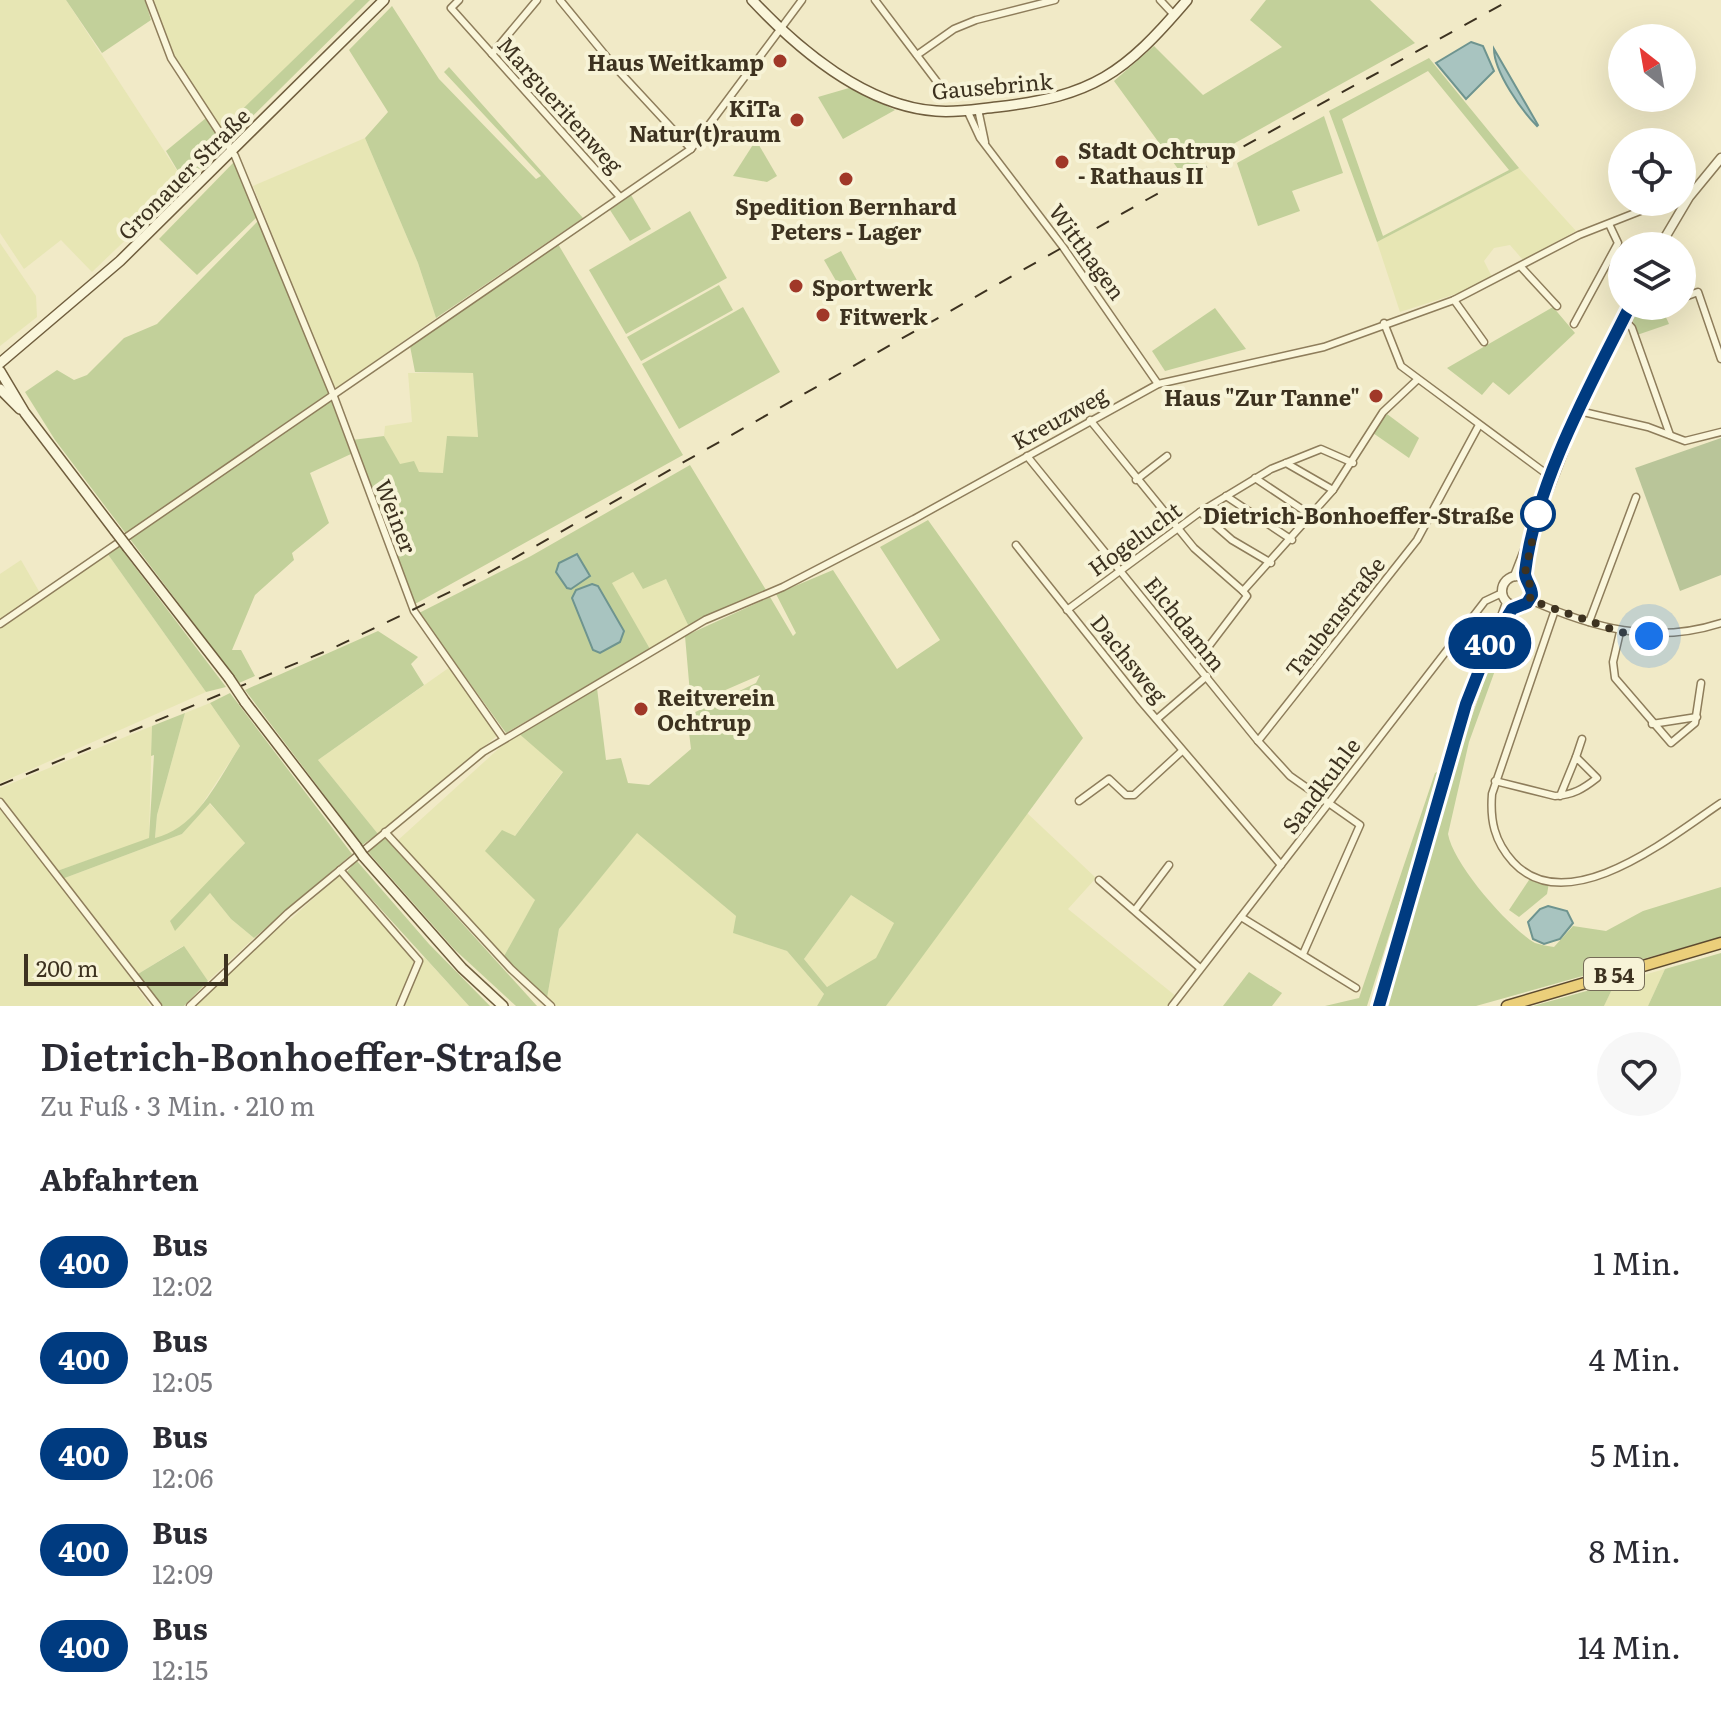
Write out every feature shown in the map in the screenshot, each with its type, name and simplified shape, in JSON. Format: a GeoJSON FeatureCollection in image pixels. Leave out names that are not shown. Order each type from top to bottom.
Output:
{"type":"FeatureCollection","features":[{"type":"Feature","properties":{"kind":"highway","name":"B 54"},"geometry":{"type":"LineString","coordinates":[[1507,1006],[1721,943]]}},
{"type":"Feature","properties":{"kind":"main road","name":"Gronauer Straße"},"geometry":{"type":"LineString","coordinates":[[0,363],[120,261],[384,0]]}},
{"type":"Feature","properties":{"kind":"main road","name":"Gausebrink"},"geometry":{"type":"LineString","coordinates":[[752,0],[779,27],[848,79],[879,97],[921,109],[973,109],[1049,100],[1087,88],[1128,60],[1187,0]]}},
{"type":"Feature","properties":{"kind":"main road"},"geometry":{"type":"LineString","coordinates":[[0,371],[25,413],[363,856],[458,964],[503,1006]]}},
{"type":"Feature","properties":{"kind":"main road"},"geometry":{"type":"LineString","coordinates":[[2,393],[25,413]]}},
{"type":"Feature","properties":{"kind":"street","name":"Weiner"},"geometry":{"type":"LineString","coordinates":[[149,0],[171,58],[232,150],[333,394],[414,611],[503,738]]}},
{"type":"Feature","properties":{"kind":"street","name":"Margueritenweg"},"geometry":{"type":"LineString","coordinates":[[459,0],[451,8],[620,197]]}},
{"type":"Feature","properties":{"kind":"street"},"geometry":{"type":"LineString","coordinates":[[492,54],[537,0]]}},
{"type":"Feature","properties":{"kind":"street"},"geometry":{"type":"LineString","coordinates":[[560,0],[615,67],[691,149]]}},
{"type":"Feature","properties":{"kind":"street"},"geometry":{"type":"LineString","coordinates":[[0,624],[691,149],[802,0]]}},
{"type":"Feature","properties":{"kind":"street"},"geometry":{"type":"LineString","coordinates":[[875,0],[947,95]]}},
{"type":"Feature","properties":{"kind":"street"},"geometry":{"type":"LineString","coordinates":[[1015,0],[1019,11]]}},
{"type":"Feature","properties":{"kind":"street"},"geometry":{"type":"LineString","coordinates":[[917,55],[954,29],[976,20],[1055,0]]}},
{"type":"Feature","properties":{"kind":"street"},"geometry":{"type":"LineString","coordinates":[[1160,0],[1174,15]]}},
{"type":"Feature","properties":{"kind":"street","name":"Witthagen"},"geometry":{"type":"LineString","coordinates":[[973,109],[985,142],[1158,384]]}},
{"type":"Feature","properties":{"kind":"street"},"geometry":{"type":"LineString","coordinates":[[1696,187],[1721,158]]}},
{"type":"Feature","properties":{"kind":"street","name":"Kreuzweg"},"geometry":{"type":"LineString","coordinates":[[503,738],[705,620],[816,570],[1158,384],[1324,347],[1454,300],[1629,216]]}},
{"type":"Feature","properties":{"kind":"street"},"geometry":{"type":"LineString","coordinates":[[1574,324],[1618,243],[1609,224]]}},
{"type":"Feature","properties":{"kind":"street"},"geometry":{"type":"LineString","coordinates":[[1521,267],[1557,306]]}},
{"type":"Feature","properties":{"kind":"street"},"geometry":{"type":"LineString","coordinates":[[1696,293],[1721,359]]}},
{"type":"Feature","properties":{"kind":"street"},"geometry":{"type":"LineString","coordinates":[[1454,300],[1484,342]]}},
{"type":"Feature","properties":{"kind":"street"},"geometry":{"type":"LineString","coordinates":[[1520,578],[1537,515],[1579,411],[1624,320]]}},
{"type":"Feature","properties":{"kind":"street"},"geometry":{"type":"LineString","coordinates":[[1625,320],[1632,328],[1670,435]]}},
{"type":"Feature","properties":{"kind":"street"},"geometry":{"type":"LineString","coordinates":[[1384,323],[1401,366],[1552,478]]}},
{"type":"Feature","properties":{"kind":"street"},"geometry":{"type":"LineString","coordinates":[[1243,591],[1292,540],[1333,490],[1383,412],[1417,380]]}},
{"type":"Feature","properties":{"kind":"street"},"geometry":{"type":"LineString","coordinates":[[1579,411],[1693,442],[1721,432]]}},
{"type":"Feature","properties":{"kind":"street"},"geometry":{"type":"LineString","coordinates":[[1090,420],[1176,527],[1247,596],[1196,663]]}},
{"type":"Feature","properties":{"kind":"street","name":"Taubenstraße"},"geometry":{"type":"LineString","coordinates":[[1258,741],[1417,540],[1479,425]]}},
{"type":"Feature","properties":{"kind":"street","name":"Hogelucht"},"geometry":{"type":"LineString","coordinates":[[1067,610],[1176,527],[1255,478],[1321,449],[1353,463]]}},
{"type":"Feature","properties":{"kind":"street","name":"Elchdamm"},"geometry":{"type":"LineString","coordinates":[[1027,456],[1258,741],[1290,776],[1360,825],[1303,954]]}},
{"type":"Feature","properties":{"kind":"street"},"geometry":{"type":"LineString","coordinates":[[1136,480],[1167,456]]}},
{"type":"Feature","properties":{"kind":"street"},"geometry":{"type":"LineString","coordinates":[[1286,463],[1333,490]]}},
{"type":"Feature","properties":{"kind":"street"},"geometry":{"type":"LineString","coordinates":[[1255,478],[1312,516]]}},
{"type":"Feature","properties":{"kind":"street"},"geometry":{"type":"LineString","coordinates":[[1226,496],[1292,540]]}},
{"type":"Feature","properties":{"kind":"street"},"geometry":{"type":"LineString","coordinates":[[1589,622],[1636,497]]}},
{"type":"Feature","properties":{"kind":"street"},"geometry":{"type":"LineString","coordinates":[[1200,512],[1232,540],[1271,563]]}},
{"type":"Feature","properties":{"kind":"street","name":"Dachsweg"},"geometry":{"type":"LineString","coordinates":[[1016,545],[1182,751],[1281,865]]}},
{"type":"Feature","properties":{"kind":"street"},"geometry":{"type":"LineString","coordinates":[[1510,605],[1502,593],[1504,584],[1520,578]]}},
{"type":"Feature","properties":{"kind":"street"},"geometry":{"type":"LineString","coordinates":[[1520,578],[1531,587],[1530,600]]}},
{"type":"Feature","properties":{"kind":"street","name":"Sandkuhle"},"geometry":{"type":"LineString","coordinates":[[1172,1006],[1485,601],[1502,593]]}},
{"type":"Feature","properties":{"kind":"street"},"geometry":{"type":"LineString","coordinates":[[1379,1006],[1443,775],[1488,648],[1510,605],[1530,600],[1620,632],[1683,634],[1721,623]]}},
{"type":"Feature","properties":{"kind":"street"},"geometry":{"type":"LineString","coordinates":[[1555,610],[1495,781],[1490,814],[1503,851],[1532,875],[1556,882],[1585,879],[1634,860],[1721,803]]}},
{"type":"Feature","properties":{"kind":"street"},"geometry":{"type":"LineString","coordinates":[[1620,632],[1613,662],[1615,678],[1671,743],[1697,717],[1701,683]]}},
{"type":"Feature","properties":{"kind":"street","name":"Dachsweg"},"geometry":{"type":"LineString","coordinates":[[1157,719],[1207,676]]}},
{"type":"Feature","properties":{"kind":"street"},"geometry":{"type":"LineString","coordinates":[[1652,724],[1697,717]]}},
{"type":"Feature","properties":{"kind":"street"},"geometry":{"type":"LineString","coordinates":[[190,1006],[288,913],[503,738]]}},
{"type":"Feature","properties":{"kind":"street"},"geometry":{"type":"LineString","coordinates":[[1560,796],[1582,739]]}},
{"type":"Feature","properties":{"kind":"street"},"geometry":{"type":"LineString","coordinates":[[1079,801],[1109,779],[1126,795],[1134,795],[1182,751]]}},
{"type":"Feature","properties":{"kind":"street"},"geometry":{"type":"LineString","coordinates":[[1495,781],[1560,796],[1580,792],[1597,778],[1576,757]]}},
{"type":"Feature","properties":{"kind":"street"},"geometry":{"type":"LineString","coordinates":[[0,802],[158,1006]]}},
{"type":"Feature","properties":{"kind":"street"},"geometry":{"type":"LineString","coordinates":[[385,832],[511,969],[551,1006]]}},
{"type":"Feature","properties":{"kind":"street"},"geometry":{"type":"LineString","coordinates":[[1135,910],[1169,865]]}},
{"type":"Feature","properties":{"kind":"street"},"geometry":{"type":"LineString","coordinates":[[340,870],[419,961],[400,1006]]}},
{"type":"Feature","properties":{"kind":"street"},"geometry":{"type":"LineString","coordinates":[[1099,880],[1200,968]]}},
{"type":"Feature","properties":{"kind":"street"},"geometry":{"type":"LineString","coordinates":[[1241,917],[1356,988]]}},
{"type":"Feature","properties":{"kind":"green space"},"geometry":{"type":"Polygon","coordinates":[[[0,0],[66,0],[185,183],[92,272],[61,240],[24,269],[0,233],[0,0]]]}},
{"type":"Feature","properties":{"kind":"green space"},"geometry":{"type":"Polygon","coordinates":[[[66,0],[145,0],[151,20],[102,53],[66,0]]]}},
{"type":"Feature","properties":{"kind":"green space"},"geometry":{"type":"Polygon","coordinates":[[[152,0],[355,0],[222,130],[173,58],[152,0]]]}},
{"type":"Feature","properties":{"kind":"green space"},"geometry":{"type":"Polygon","coordinates":[[[355,0],[370,0],[185,183],[166,151],[206,118],[218,133],[355,0]]]}},
{"type":"Feature","properties":{"kind":"green space"},"geometry":{"type":"Polygon","coordinates":[[[1266,0],[1370,0],[1415,43],[1181,173],[1114,81],[1154,46],[1203,95],[1282,47],[1250,20],[1266,0]]]}},
{"type":"Feature","properties":{"kind":"green space"},"geometry":{"type":"Polygon","coordinates":[[[392,6],[439,79],[536,179],[541,176],[444,72],[449,67],[583,218],[436,318],[418,263],[365,138],[388,112],[349,50],[392,6]]]}},
{"type":"Feature","properties":{"kind":"green space"},"geometry":{"type":"Polygon","coordinates":[[[1429,58],[1519,168],[1377,242],[1329,111],[1429,58]],[[1428,71],[1342,119],[1383,236],[1509,170],[1428,71]]]}},
{"type":"Feature","properties":{"kind":"green space"},"geometry":{"type":"Polygon","coordinates":[[[849,88],[895,110],[843,139],[818,97],[849,88]]]}},
{"type":"Feature","properties":{"kind":"green space"},"geometry":{"type":"Polygon","coordinates":[[[1324,116],[1343,173],[1292,191],[1300,211],[1258,226],[1237,163],[1324,116]]]}},
{"type":"Feature","properties":{"kind":"green space"},"geometry":{"type":"Polygon","coordinates":[[[365,138],[418,263],[436,318],[334,390],[253,186],[365,138]]]}},
{"type":"Feature","properties":{"kind":"green space"},"geometry":{"type":"Polygon","coordinates":[[[756,140],[777,176],[767,182],[733,176],[756,140]]]}},
{"type":"Feature","properties":{"kind":"green space"},"geometry":{"type":"Polygon","coordinates":[[[234,162],[257,217],[197,275],[159,239],[234,162]]]}},
{"type":"Feature","properties":{"kind":"green space"},"geometry":{"type":"Polygon","coordinates":[[[1519,168],[1576,231],[1523,260],[1510,245],[1494,248],[1484,261],[1492,277],[1462,292],[1400,312],[1377,242],[1519,168]]]}},
{"type":"Feature","properties":{"kind":"green space"},"geometry":{"type":"Polygon","coordinates":[[[631,195],[651,229],[630,241],[610,210],[631,195]]]}},
{"type":"Feature","properties":{"kind":"green space"},"geometry":{"type":"Polygon","coordinates":[[[690,211],[727,278],[626,334],[589,270],[690,211]]]}},
{"type":"Feature","properties":{"kind":"green space"},"geometry":{"type":"Polygon","coordinates":[[[258,221],[330,393],[132,529],[136,533],[331,400],[351,454],[310,473],[329,523],[292,553],[294,560],[255,595],[232,650],[241,650],[255,676],[239,683],[55,440],[25,392],[57,370],[74,380],[87,375],[124,338],[157,324],[258,221]]]}},
{"type":"Feature","properties":{"kind":"green space"},"geometry":{"type":"Polygon","coordinates":[[[0,243],[36,296],[37,317],[0,346],[0,243]]]}},
{"type":"Feature","properties":{"kind":"green space"},"geometry":{"type":"Polygon","coordinates":[[[558,244],[683,455],[415,604],[352,440],[384,436],[400,464],[414,461],[419,472],[443,473],[447,436],[478,437],[473,373],[415,372],[410,346],[558,244]]]}},
{"type":"Feature","properties":{"kind":"green space"},"geometry":{"type":"Polygon","coordinates":[[[841,251],[859,284],[843,293],[824,260],[841,251]]]}},
{"type":"Feature","properties":{"kind":"green space"},"geometry":{"type":"Polygon","coordinates":[[[719,285],[733,310],[641,361],[627,337],[719,285]]]}},
{"type":"Feature","properties":{"kind":"green space"},"geometry":{"type":"Polygon","coordinates":[[[743,307],[780,372],[679,429],[642,364],[743,307]]]}},
{"type":"Feature","properties":{"kind":"green space"},"geometry":{"type":"Polygon","coordinates":[[[1553,307],[1575,333],[1509,395],[1493,382],[1482,395],[1447,368],[1553,307]]]}},
{"type":"Feature","properties":{"kind":"green space"},"geometry":{"type":"Polygon","coordinates":[[[1215,308],[1246,349],[1165,371],[1152,351],[1215,308]]]}},
{"type":"Feature","properties":{"kind":"green space"},"geometry":{"type":"Polygon","coordinates":[[[1633,320],[1667,320],[1669,324],[1637,335],[1633,320]]]}},
{"type":"Feature","properties":{"kind":"green space"},"geometry":{"type":"Polygon","coordinates":[[[408,373],[473,373],[478,438],[443,473],[419,472],[400,465],[384,436],[385,426],[412,422],[408,373]]]}},
{"type":"Feature","properties":{"kind":"green space"},"geometry":{"type":"Polygon","coordinates":[[[1387,414],[1419,438],[1409,458],[1373,433],[1387,414]]]}},
{"type":"Feature","properties":{"kind":"green space"},"geometry":{"type":"Polygon","coordinates":[[[1721,438],[1721,575],[1680,591],[1635,468],[1721,438]]]}},
{"type":"Feature","properties":{"kind":"green space"},"geometry":{"type":"Polygon","coordinates":[[[690,465],[766,590],[705,616],[689,627],[666,579],[643,589],[633,572],[612,583],[650,649],[506,733],[419,613],[531,556],[690,465]]]}},
{"type":"Feature","properties":{"kind":"green space"},"geometry":{"type":"Polygon","coordinates":[[[928,520],[1083,738],[886,1006],[817,1006],[824,994],[787,951],[733,933],[736,916],[637,833],[559,929],[547,998],[503,958],[535,900],[485,851],[502,830],[515,836],[563,772],[517,732],[597,688],[606,760],[621,758],[628,783],[649,785],[691,749],[687,716],[756,683],[760,675],[691,705],[685,636],[770,597],[793,636],[796,633],[776,594],[833,570],[897,669],[940,640],[880,547],[928,520]],[[851,895],[804,959],[827,987],[876,958],[894,923],[851,895]]]}},
{"type":"Feature","properties":{"kind":"green space"},"geometry":{"type":"Polygon","coordinates":[[[119,546],[226,687],[206,692],[107,553],[119,546]]]}},
{"type":"Feature","properties":{"kind":"green space"},"geometry":{"type":"Polygon","coordinates":[[[107,553],[206,692],[0,783],[0,626],[107,553]]]}},
{"type":"Feature","properties":{"kind":"green space"},"geometry":{"type":"Polygon","coordinates":[[[21,560],[40,593],[0,621],[0,574],[21,560]]]}},
{"type":"Feature","properties":{"kind":"green space"},"geometry":{"type":"Polygon","coordinates":[[[633,572],[666,579],[689,627],[650,649],[611,583],[633,572]]]}},
{"type":"Feature","properties":{"kind":"green space"},"geometry":{"type":"Polygon","coordinates":[[[378,631],[418,657],[411,664],[424,685],[318,760],[378,834],[362,845],[245,690],[378,631]]]}},
{"type":"Feature","properties":{"kind":"green space"},"geometry":{"type":"Polygon","coordinates":[[[1490,647],[1501,654],[1469,742],[1448,834],[1460,861],[1483,894],[1524,935],[1535,943],[1554,947],[1573,926],[1606,931],[1643,911],[1721,887],[1721,937],[1476,1006],[1387,1006],[1460,750],[1483,685],[1480,677],[1490,647]]]}},
{"type":"Feature","properties":{"kind":"green space"},"geometry":{"type":"Polygon","coordinates":[[[450,667],[498,735],[378,834],[318,760],[450,667]]]}},
{"type":"Feature","properties":{"kind":"green space"},"geometry":{"type":"Polygon","coordinates":[[[230,693],[352,854],[254,938],[231,919],[210,893],[175,931],[170,921],[245,843],[210,803],[182,834],[62,879],[57,871],[149,838],[154,755],[151,756],[152,726],[185,713],[157,815],[155,838],[170,833],[195,813],[240,746],[210,703],[230,693]]]}},
{"type":"Feature","properties":{"kind":"green space"},"geometry":{"type":"Polygon","coordinates":[[[210,703],[240,746],[201,806],[178,831],[155,839],[157,815],[185,713],[210,703]]]}},
{"type":"Feature","properties":{"kind":"green space"},"geometry":{"type":"Polygon","coordinates":[[[152,726],[149,839],[57,871],[0,797],[0,788],[152,726]]]}},
{"type":"Feature","properties":{"kind":"green space"},"geometry":{"type":"Polygon","coordinates":[[[517,732],[563,771],[514,837],[535,901],[503,958],[396,842],[517,732]]]}},
{"type":"Feature","properties":{"kind":"green space"},"geometry":{"type":"Polygon","coordinates":[[[1441,770],[1367,1006],[1325,1006],[1359,998],[1435,773],[1441,770]]]}},
{"type":"Feature","properties":{"kind":"green space"},"geometry":{"type":"Polygon","coordinates":[[[209,803],[245,842],[175,930],[210,893],[231,919],[254,938],[208,981],[183,946],[138,974],[62,879],[182,834],[209,803]]]}},
{"type":"Feature","properties":{"kind":"green space"},"geometry":{"type":"Polygon","coordinates":[[[0,806],[129,976],[150,1006],[0,1006],[0,806]]]}},
{"type":"Feature","properties":{"kind":"green space"},"geometry":{"type":"Polygon","coordinates":[[[1026,812],[1096,878],[1068,909],[1177,997],[1169,1006],[886,1006],[1026,812]]]}},
{"type":"Feature","properties":{"kind":"green space"},"geometry":{"type":"Polygon","coordinates":[[[637,832],[736,916],[734,933],[787,951],[824,994],[817,1006],[557,1006],[547,998],[559,929],[637,832]]]}},
{"type":"Feature","properties":{"kind":"green space"},"geometry":{"type":"Polygon","coordinates":[[[385,838],[537,1006],[516,1006],[454,949],[368,852],[385,838]]]}},
{"type":"Feature","properties":{"kind":"green space"},"geometry":{"type":"Polygon","coordinates":[[[356,860],[429,944],[490,1006],[469,1006],[347,872],[356,860]]]}},
{"type":"Feature","properties":{"kind":"green space"},"geometry":{"type":"Polygon","coordinates":[[[340,874],[415,958],[398,1006],[195,1006],[280,924],[291,919],[340,874]]]}},
{"type":"Feature","properties":{"kind":"green space"},"geometry":{"type":"Polygon","coordinates":[[[1531,877],[1549,883],[1547,894],[1519,917],[1509,910],[1531,877]]]}},
{"type":"Feature","properties":{"kind":"green space"},"geometry":{"type":"Polygon","coordinates":[[[851,895],[894,923],[876,959],[827,987],[804,959],[851,895]]]}},
{"type":"Feature","properties":{"kind":"green space"},"geometry":{"type":"Polygon","coordinates":[[[184,946],[208,981],[184,1006],[160,1006],[138,974],[184,946]]]}},
{"type":"Feature","properties":{"kind":"green space"},"geometry":{"type":"Polygon","coordinates":[[[1721,953],[1721,1006],[1648,1006],[1665,969],[1721,953]]]}},
{"type":"Feature","properties":{"kind":"green space"},"geometry":{"type":"Polygon","coordinates":[[[424,957],[469,1006],[404,1006],[424,957]]]}},
{"type":"Feature","properties":{"kind":"green space"},"geometry":{"type":"Polygon","coordinates":[[[1665,969],[1648,1006],[1604,1006],[1615,983],[1665,969]]]}},
{"type":"Feature","properties":{"kind":"green space"},"geometry":{"type":"Polygon","coordinates":[[[1249,972],[1282,993],[1272,1006],[1223,1006],[1249,972]]]}},
{"type":"Feature","properties":{"kind":"green space"},"geometry":{"type":"Polygon","coordinates":[[[1615,983],[1604,1006],[1533,1006],[1615,983]]]}},
{"type":"Feature","properties":{"kind":"water"},"geometry":{"type":"Polygon","coordinates":[[[1471,42],[1483,46],[1494,71],[1466,99],[1436,63],[1471,42]]]}},
{"type":"Feature","properties":{"kind":"water"},"geometry":{"type":"Polygon","coordinates":[[[1494,49],[1538,125],[1537,126],[1504,80],[1494,49]]]}},
{"type":"Feature","properties":{"kind":"water"},"geometry":{"type":"Polygon","coordinates":[[[577,554],[590,576],[571,589],[556,572],[559,563],[577,554]]]}},
{"type":"Feature","properties":{"kind":"water"},"geometry":{"type":"Polygon","coordinates":[[[592,584],[598,586],[624,631],[620,642],[600,653],[593,650],[572,598],[576,590],[592,584]]]}},
{"type":"Feature","properties":{"kind":"water"},"geometry":{"type":"Polygon","coordinates":[[[1548,906],[1567,911],[1573,923],[1560,939],[1544,944],[1533,939],[1528,922],[1540,909],[1548,906]]]}},
{"type":"Feature","properties":{"kind":"railway"},"geometry":{"type":"LineString","coordinates":[[0,785],[331,649],[481,577],[1148,199],[1510,0]]}},
{"type":"Feature","properties":{"kind":"bus line","name":"400"},"geometry":{"type":"LineString","coordinates":[[1379,1006],[1443,775],[1466,704],[1488,648],[1514,606],[1530,600],[1531,587],[1525,573],[1537,515],[1593,379],[1623,320]]}},
{"type":"Feature","properties":{"kind":"place","name":"Haus Weitkamp"},"geometry":{"type":"Point","coordinates":[780,61]}},
{"type":"Feature","properties":{"kind":"place","name":"KiTa Natur(t)raum"},"geometry":{"type":"Point","coordinates":[797,120]}},
{"type":"Feature","properties":{"kind":"place","name":"Stadt Ochtrup - Rathaus II"},"geometry":{"type":"Point","coordinates":[1062,162]}},
{"type":"Feature","properties":{"kind":"place","name":"Spedition Bernhard Peters - Lager"},"geometry":{"type":"Point","coordinates":[846,179]}},
{"type":"Feature","properties":{"kind":"place","name":"Sportwerk"},"geometry":{"type":"Point","coordinates":[796,286]}},
{"type":"Feature","properties":{"kind":"place","name":"Fitwerk"},"geometry":{"type":"Point","coordinates":[823,315]}},
{"type":"Feature","properties":{"kind":"place","name":"Haus \"Zur Tanne\""},"geometry":{"type":"Point","coordinates":[1376,396]}},
{"type":"Feature","properties":{"kind":"place","name":"Dietrich-Bonhoeffer-Straße"},"geometry":{"type":"Point","coordinates":[1538,514]}},
{"type":"Feature","properties":{"kind":"place","name":"Reitverein Ochtrup"},"geometry":{"type":"Point","coordinates":[641,709]}},
{"type":"Feature","properties":{"kind":"route"},"geometry":{"type":"LineString","coordinates":[[1538,514],[1525,573],[1531,587],[1530,600],[1620,632],[1649,636]]}}]}
